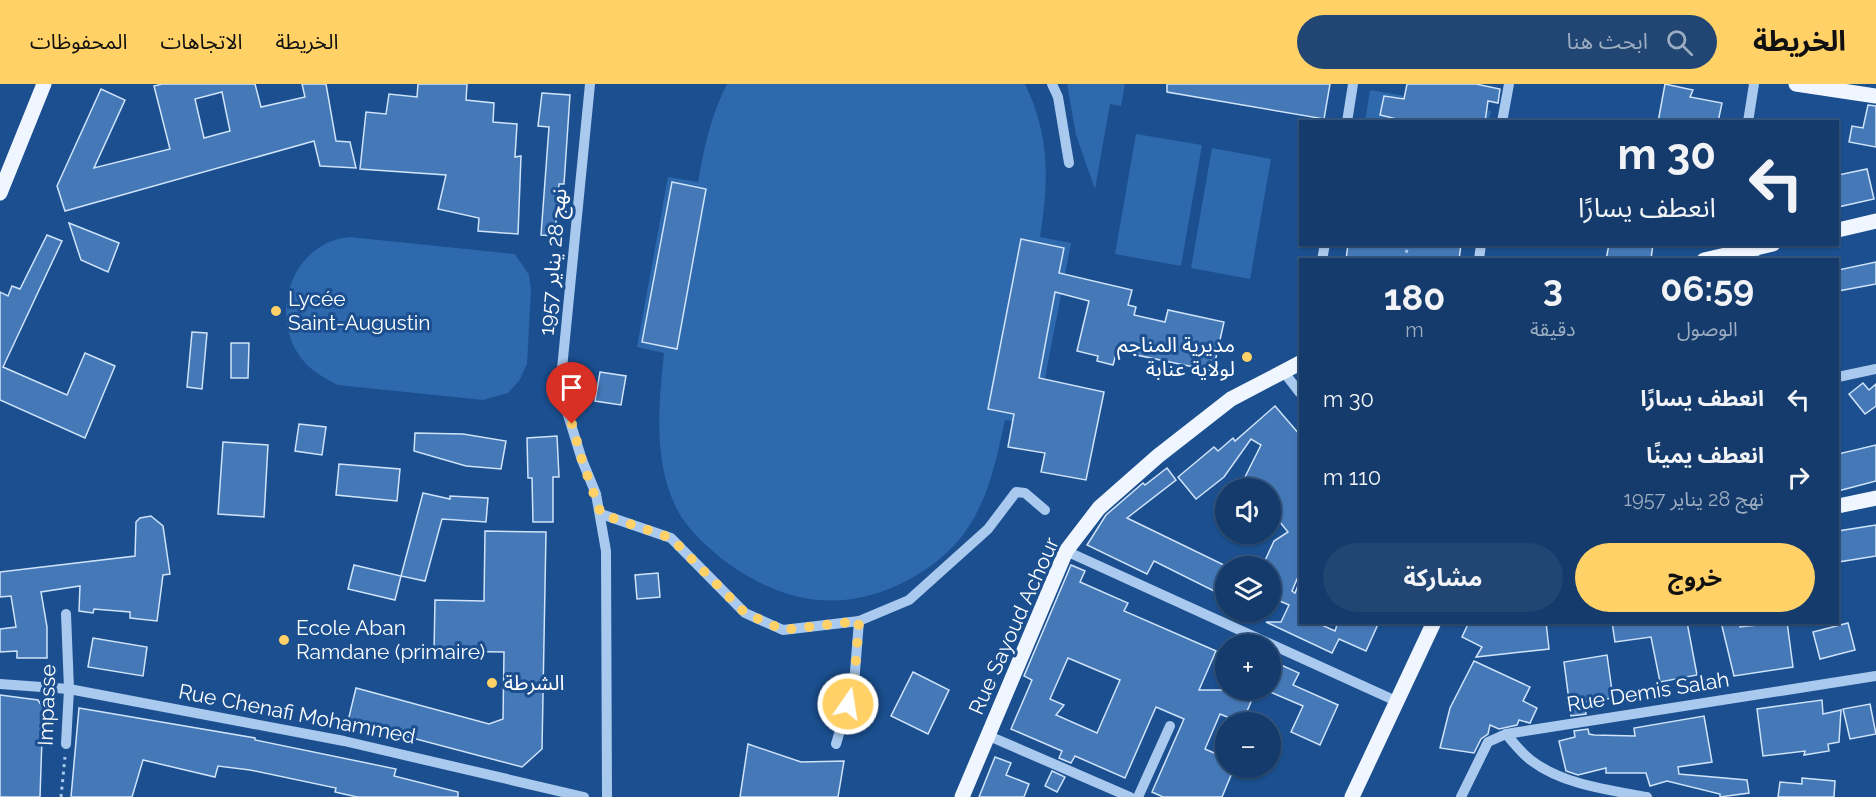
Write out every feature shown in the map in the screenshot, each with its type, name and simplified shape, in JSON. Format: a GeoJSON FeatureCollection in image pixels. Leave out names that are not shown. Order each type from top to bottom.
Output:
{"type":"FeatureCollection","features":[{"type":"Feature","properties":{"kind":"main road"},"geometry":{"type":"LineString","coordinates":[[0,193],[44,84]]}},
{"type":"Feature","properties":{"kind":"main road"},"geometry":{"type":"LineString","coordinates":[[1796,84],[1876,96]]}},
{"type":"Feature","properties":{"kind":"main road"},"geometry":{"type":"LineString","coordinates":[[1839,230],[1876,221]]}},
{"type":"Feature","properties":{"kind":"main road"},"geometry":{"type":"LineString","coordinates":[[1715,258],[1767,246]]}},
{"type":"Feature","properties":{"kind":"main road","name":"Rue Sayoud Achour"},"geometry":{"type":"LineString","coordinates":[[962,797],[1066,551],[1099,508],[1158,456],[1231,399],[1299,363]]}},
{"type":"Feature","properties":{"kind":"main road"},"geometry":{"type":"LineString","coordinates":[[1839,506],[1876,498]]}},
{"type":"Feature","properties":{"kind":"main road"},"geometry":{"type":"LineString","coordinates":[[1352,797],[1433,624]]}},
{"type":"Feature","properties":{"kind":"street","name":"نهج 28 يناير 1957"},"geometry":{"type":"LineString","coordinates":[[590,84],[560,389],[601,514],[606,551],[607,797]]}},
{"type":"Feature","properties":{"kind":"street"},"geometry":{"type":"LineString","coordinates":[[1052,84],[1058,97],[1069,163]]}},
{"type":"Feature","properties":{"kind":"street"},"geometry":{"type":"LineString","coordinates":[[1347,120],[1353,84]]}},
{"type":"Feature","properties":{"kind":"street"},"geometry":{"type":"LineString","coordinates":[[1503,120],[1509,84]]}},
{"type":"Feature","properties":{"kind":"street"},"geometry":{"type":"LineString","coordinates":[[1748,120],[1754,84]]}},
{"type":"Feature","properties":{"kind":"street"},"geometry":{"type":"LineString","coordinates":[[1839,377],[1876,369]]}},
{"type":"Feature","properties":{"kind":"street"},"geometry":{"type":"LineString","coordinates":[[1283,371],[1299,392]]}},
{"type":"Feature","properties":{"kind":"street"},"geometry":{"type":"LineString","coordinates":[[601,514],[671,538],[745,613],[783,630],[859,621],[909,600],[988,529],[1016,492],[1025,493],[1046,510]]}},
{"type":"Feature","properties":{"kind":"street"},"geometry":{"type":"LineString","coordinates":[[1066,551],[1396,700]]}},
{"type":"Feature","properties":{"kind":"street","name":"Impasse"},"geometry":{"type":"LineString","coordinates":[[66,614],[69,689],[66,744]]}},
{"type":"Feature","properties":{"kind":"street"},"geometry":{"type":"LineString","coordinates":[[836,744],[854,684],[859,621]]}},
{"type":"Feature","properties":{"kind":"street","name":"Rue Demis Salah"},"geometry":{"type":"LineString","coordinates":[[1461,797],[1488,742],[1506,734],[1876,676]]}},
{"type":"Feature","properties":{"kind":"street","name":"Rue Chenafi Mohammed"},"geometry":{"type":"LineString","coordinates":[[0,684],[69,689],[344,741],[584,797]]}},
{"type":"Feature","properties":{"kind":"street"},"geometry":{"type":"LineString","coordinates":[[1138,797],[1170,726]]}},
{"type":"Feature","properties":{"kind":"street"},"geometry":{"type":"LineString","coordinates":[[1506,734],[1532,761],[1559,775],[1590,786],[1647,797]]}},
{"type":"Feature","properties":{"kind":"street"},"geometry":{"type":"LineString","coordinates":[[989,736],[1130,797]]}},
{"type":"Feature","properties":{"kind":"path","name":"Impasse"},"geometry":{"type":"LineString","coordinates":[[61,797],[66,744]]}},
{"type":"Feature","properties":{"kind":"shaded area"},"geometry":{"type":"Polygon","coordinates":[[[727,84],[1025,84],[1039,122],[1046,178],[1040,237],[1071,243],[1036,425],[1005,420],[989,484],[968,528],[937,561],[896,586],[873,594],[829,601],[787,594],[767,586],[726,562],[697,536],[679,513],[668,487],[663,469],[659,430],[664,353],[637,347],[668,177],[698,182],[709,132],[727,84]]]}},
{"type":"Feature","properties":{"kind":"shaded area"},"geometry":{"type":"Polygon","coordinates":[[[1067,84],[1125,84],[1121,106],[1110,104],[1095,189],[1076,135],[1067,84]]]}},
{"type":"Feature","properties":{"kind":"shaded area"},"geometry":{"type":"Polygon","coordinates":[[[1370,90],[1491,111],[1489,120],[1365,120],[1370,90]]]}},
{"type":"Feature","properties":{"kind":"shaded area"},"geometry":{"type":"Polygon","coordinates":[[[1136,134],[1202,145],[1181,266],[1115,254],[1136,134]]]}},
{"type":"Feature","properties":{"kind":"shaded area"},"geometry":{"type":"Polygon","coordinates":[[[1212,148],[1271,159],[1250,279],[1191,268],[1212,148]]]}},
{"type":"Feature","properties":{"kind":"shaded area"},"geometry":{"type":"Polygon","coordinates":[[[349,237],[515,254],[529,275],[531,290],[527,364],[519,381],[508,393],[483,400],[338,385],[309,367],[291,340],[287,321],[287,302],[291,283],[300,266],[313,252],[329,242],[349,237]]]}},
{"type":"Feature","properties":{"kind":"building"},"geometry":{"type":"Polygon","coordinates":[[[162,84],[255,84],[261,107],[305,97],[302,84],[326,84],[336,141],[350,142],[356,168],[320,166],[314,141],[65,211],[57,186],[101,89],[125,100],[94,168],[170,149],[154,86],[162,84]],[[222,92],[195,99],[204,138],[230,131],[222,92]]]}},
{"type":"Feature","properties":{"kind":"building"},"geometry":{"type":"Polygon","coordinates":[[[418,84],[467,84],[466,100],[494,103],[493,122],[517,124],[515,157],[521,156],[518,234],[478,231],[479,218],[438,209],[446,175],[360,169],[366,112],[386,114],[389,94],[417,97],[418,84]]]}},
{"type":"Feature","properties":{"kind":"building"},"geometry":{"type":"Polygon","coordinates":[[[1167,84],[1330,84],[1324,119],[1167,92],[1167,84]]]}},
{"type":"Feature","properties":{"kind":"building"},"geometry":{"type":"Polygon","coordinates":[[[1407,84],[1476,84],[1500,89],[1498,103],[1488,101],[1485,120],[1401,120],[1380,115],[1384,96],[1404,99],[1407,84]]]}},
{"type":"Feature","properties":{"kind":"building"},"geometry":{"type":"Polygon","coordinates":[[[1665,84],[1693,90],[1690,97],[1722,103],[1718,120],[1658,120],[1665,84]]]}},
{"type":"Feature","properties":{"kind":"building"},"geometry":{"type":"Polygon","coordinates":[[[542,93],[570,95],[564,184],[559,184],[555,236],[541,235],[549,127],[538,126],[542,93]]]}},
{"type":"Feature","properties":{"kind":"building"},"geometry":{"type":"Polygon","coordinates":[[[1868,105],[1876,106],[1876,147],[1849,142],[1852,126],[1863,128],[1868,105]]]}},
{"type":"Feature","properties":{"kind":"building"},"geometry":{"type":"Polygon","coordinates":[[[1867,169],[1874,199],[1839,207],[1839,175],[1867,169]]]}},
{"type":"Feature","properties":{"kind":"building"},"geometry":{"type":"Polygon","coordinates":[[[672,182],[706,189],[677,349],[642,342],[672,182]]]}},
{"type":"Feature","properties":{"kind":"building"},"geometry":{"type":"Polygon","coordinates":[[[69,223],[119,243],[108,272],[81,260],[69,223]]]}},
{"type":"Feature","properties":{"kind":"building"},"geometry":{"type":"Polygon","coordinates":[[[47,235],[62,241],[3,367],[67,395],[85,353],[115,366],[85,438],[0,400],[0,292],[8,296],[12,286],[20,289],[47,235]]]}},
{"type":"Feature","properties":{"kind":"building"},"geometry":{"type":"Polygon","coordinates":[[[1021,239],[1064,248],[1059,273],[1132,290],[1128,305],[1136,307],[1134,315],[1165,322],[1168,310],[1224,322],[1213,371],[1117,351],[1113,365],[1097,361],[1098,356],[1077,351],[1089,301],[1055,292],[1039,378],[1104,392],[1086,480],[1041,472],[1045,453],[1008,447],[1014,414],[988,409],[1021,239]]]}},
{"type":"Feature","properties":{"kind":"building"},"geometry":{"type":"Polygon","coordinates":[[[1348,246],[1461,246],[1459,258],[1346,258],[1348,246]]]}},
{"type":"Feature","properties":{"kind":"building"},"geometry":{"type":"Polygon","coordinates":[[[1609,246],[1653,246],[1651,258],[1606,258],[1609,246]]]}},
{"type":"Feature","properties":{"kind":"building"},"geometry":{"type":"Polygon","coordinates":[[[1876,262],[1876,284],[1839,291],[1839,270],[1876,262]]]}},
{"type":"Feature","properties":{"kind":"building"},"geometry":{"type":"Polygon","coordinates":[[[192,332],[207,333],[202,389],[187,387],[192,332]]]}},
{"type":"Feature","properties":{"kind":"building"},"geometry":{"type":"Polygon","coordinates":[[[231,343],[249,343],[248,378],[231,378],[231,343]]]}},
{"type":"Feature","properties":{"kind":"building"},"geometry":{"type":"Polygon","coordinates":[[[600,372],[626,376],[621,405],[595,401],[600,372]]]}},
{"type":"Feature","properties":{"kind":"building"},"geometry":{"type":"Polygon","coordinates":[[[1863,383],[1869,390],[1876,384],[1876,406],[1865,414],[1849,394],[1863,383]]]}},
{"type":"Feature","properties":{"kind":"building"},"geometry":{"type":"Polygon","coordinates":[[[1275,406],[1299,434],[1299,574],[1292,591],[1295,593],[1299,583],[1299,624],[1319,624],[1335,631],[1337,624],[1378,624],[1366,651],[1339,639],[1332,653],[1266,622],[1281,622],[1289,605],[1281,602],[1281,556],[1267,556],[1273,544],[1281,544],[1281,536],[1288,532],[1281,523],[1281,478],[1244,478],[1261,445],[1251,439],[1224,477],[1215,478],[1215,484],[1196,499],[1178,477],[1214,447],[1218,451],[1233,438],[1235,441],[1275,406]]]}},
{"type":"Feature","properties":{"kind":"building"},"geometry":{"type":"Polygon","coordinates":[[[299,424],[326,427],[322,455],[295,451],[299,424]]]}},
{"type":"Feature","properties":{"kind":"building"},"geometry":{"type":"Polygon","coordinates":[[[415,433],[463,434],[506,441],[501,469],[466,466],[414,451],[415,433]]]}},
{"type":"Feature","properties":{"kind":"building"},"geometry":{"type":"Polygon","coordinates":[[[557,436],[559,477],[553,477],[553,522],[533,522],[532,478],[528,478],[527,438],[557,436]]]}},
{"type":"Feature","properties":{"kind":"building"},"geometry":{"type":"Polygon","coordinates":[[[223,442],[268,445],[264,517],[218,514],[223,442]]]}},
{"type":"Feature","properties":{"kind":"building"},"geometry":{"type":"Polygon","coordinates":[[[1876,445],[1876,481],[1839,491],[1839,454],[1876,445]]]}},
{"type":"Feature","properties":{"kind":"building"},"geometry":{"type":"Polygon","coordinates":[[[339,464],[400,469],[397,501],[336,495],[339,464]]]}},
{"type":"Feature","properties":{"kind":"building"},"geometry":{"type":"Polygon","coordinates":[[[1167,468],[1176,480],[1127,518],[1215,561],[1215,592],[1154,561],[1147,574],[1087,545],[1106,515],[1143,483],[1145,485],[1167,468]]]}},
{"type":"Feature","properties":{"kind":"building"},"geometry":{"type":"Polygon","coordinates":[[[423,493],[450,499],[450,496],[488,498],[486,522],[442,519],[425,581],[401,576],[423,493]]]}},
{"type":"Feature","properties":{"kind":"building"},"geometry":{"type":"Polygon","coordinates":[[[151,516],[163,526],[170,574],[163,575],[157,621],[130,618],[130,612],[94,609],[93,613],[79,611],[80,586],[41,592],[47,627],[47,658],[17,658],[17,651],[0,652],[0,629],[16,627],[11,596],[0,597],[0,572],[135,556],[136,522],[140,518],[151,516]]]}},
{"type":"Feature","properties":{"kind":"building"},"geometry":{"type":"Polygon","coordinates":[[[1876,525],[1876,556],[1839,562],[1839,531],[1876,525]]]}},
{"type":"Feature","properties":{"kind":"building"},"geometry":{"type":"Polygon","coordinates":[[[485,531],[546,532],[542,749],[522,767],[348,721],[356,688],[489,724],[503,719],[504,652],[434,651],[435,600],[484,601],[485,531]]]}},
{"type":"Feature","properties":{"kind":"building"},"geometry":{"type":"Polygon","coordinates":[[[354,565],[401,576],[395,600],[348,589],[354,565]]]}},
{"type":"Feature","properties":{"kind":"building"},"geometry":{"type":"Polygon","coordinates":[[[1071,565],[1085,571],[1080,582],[1128,603],[1124,611],[1215,651],[1199,690],[1215,690],[1215,700],[1252,700],[1247,712],[1215,712],[1215,726],[1205,749],[1215,753],[1215,778],[1230,778],[1222,797],[1163,797],[1152,792],[1184,719],[1156,707],[1125,778],[1075,756],[1071,763],[1059,758],[1062,751],[1011,729],[1032,680],[1024,676],[1071,565]],[[1068,658],[1050,699],[1064,705],[1056,715],[1097,733],[1120,680],[1068,658]]]}},
{"type":"Feature","properties":{"kind":"building"},"geometry":{"type":"Polygon","coordinates":[[[658,573],[660,597],[637,599],[635,575],[658,573]]]}},
{"type":"Feature","properties":{"kind":"building"},"geometry":{"type":"Polygon","coordinates":[[[1848,623],[1855,650],[1820,659],[1813,632],[1848,623]]]}},
{"type":"Feature","properties":{"kind":"building"},"geometry":{"type":"Polygon","coordinates":[[[1468,624],[1546,624],[1549,649],[1476,657],[1482,647],[1462,637],[1468,624]]]}},
{"type":"Feature","properties":{"kind":"building"},"geometry":{"type":"Polygon","coordinates":[[[1612,624],[1687,624],[1697,675],[1660,682],[1651,637],[1615,642],[1612,624]]]}},
{"type":"Feature","properties":{"kind":"building"},"geometry":{"type":"Polygon","coordinates":[[[1721,624],[1740,624],[1740,627],[1787,624],[1793,667],[1734,676],[1721,624]]]}},
{"type":"Feature","properties":{"kind":"building"},"geometry":{"type":"Polygon","coordinates":[[[93,638],[147,647],[143,676],[88,667],[93,638]]]}},
{"type":"Feature","properties":{"kind":"building"},"geometry":{"type":"Polygon","coordinates":[[[1607,655],[1613,698],[1584,702],[1586,714],[1571,716],[1564,662],[1607,655]]]}},
{"type":"Feature","properties":{"kind":"building"},"geometry":{"type":"Polygon","coordinates":[[[1474,661],[1530,687],[1523,701],[1537,708],[1530,723],[1519,720],[1517,725],[1499,729],[1490,725],[1488,734],[1481,739],[1474,753],[1440,748],[1450,708],[1474,661]]]}},
{"type":"Feature","properties":{"kind":"building"},"geometry":{"type":"Polygon","coordinates":[[[1281,665],[1299,673],[1293,685],[1338,705],[1320,745],[1291,732],[1303,706],[1281,697],[1281,665]]]}},
{"type":"Feature","properties":{"kind":"building"},"geometry":{"type":"Polygon","coordinates":[[[913,672],[949,690],[928,734],[891,716],[913,672]]]}},
{"type":"Feature","properties":{"kind":"building"},"geometry":{"type":"Polygon","coordinates":[[[0,695],[38,700],[43,708],[40,797],[0,797],[0,695]]]}},
{"type":"Feature","properties":{"kind":"building"},"geometry":{"type":"Polygon","coordinates":[[[1822,700],[1823,714],[1841,710],[1839,742],[1828,744],[1829,751],[1804,755],[1805,751],[1763,756],[1757,709],[1822,700]]]}},
{"type":"Feature","properties":{"kind":"building"},"geometry":{"type":"Polygon","coordinates":[[[1870,704],[1876,734],[1850,739],[1843,709],[1870,704]]]}},
{"type":"Feature","properties":{"kind":"building"},"geometry":{"type":"Polygon","coordinates":[[[79,708],[255,738],[255,740],[396,769],[394,776],[458,792],[458,797],[357,797],[335,792],[336,788],[250,770],[218,766],[215,777],[143,760],[132,797],[71,797],[79,708]]]}},
{"type":"Feature","properties":{"kind":"building"},"geometry":{"type":"Polygon","coordinates":[[[1704,716],[1712,762],[1678,767],[1679,774],[1747,780],[1749,793],[1720,797],[1720,794],[1667,781],[1650,786],[1646,773],[1606,773],[1606,768],[1578,775],[1566,771],[1559,741],[1575,737],[1574,731],[1588,729],[1589,734],[1594,735],[1635,736],[1634,728],[1704,716]]]}},
{"type":"Feature","properties":{"kind":"building"},"geometry":{"type":"Polygon","coordinates":[[[748,744],[801,762],[844,761],[838,797],[740,797],[748,744]]]}},
{"type":"Feature","properties":{"kind":"building"},"geometry":{"type":"Polygon","coordinates":[[[995,757],[1011,763],[1006,775],[1029,784],[1024,797],[979,797],[995,757]]]}},
{"type":"Feature","properties":{"kind":"building"},"geometry":{"type":"Polygon","coordinates":[[[1052,771],[1065,777],[1057,792],[1045,786],[1052,771]]]}},
{"type":"Feature","properties":{"kind":"building"},"geometry":{"type":"Polygon","coordinates":[[[1802,778],[1835,781],[1834,797],[1778,797],[1780,782],[1802,784],[1802,778]]]}},
{"type":"Feature","properties":{"kind":"place","name":"Lycée Saint-Augustin"},"geometry":{"type":"Point","coordinates":[276,311]}},
{"type":"Feature","properties":{"kind":"place","name":"مديرية المناجم لولاية عنابة"},"geometry":{"type":"Point","coordinates":[1247,357]}},
{"type":"Feature","properties":{"kind":"place","name":"Ecole Aban Ramdane (primaire)"},"geometry":{"type":"Point","coordinates":[284,640]}},
{"type":"Feature","properties":{"kind":"place","name":"الشرطة"},"geometry":{"type":"Point","coordinates":[492,683]}},
{"type":"Feature","properties":{"kind":"route"},"geometry":{"type":"LineString","coordinates":[[572,424],[601,514],[671,538],[745,613],[783,630],[859,621],[854,684],[848,704]]}}]}
